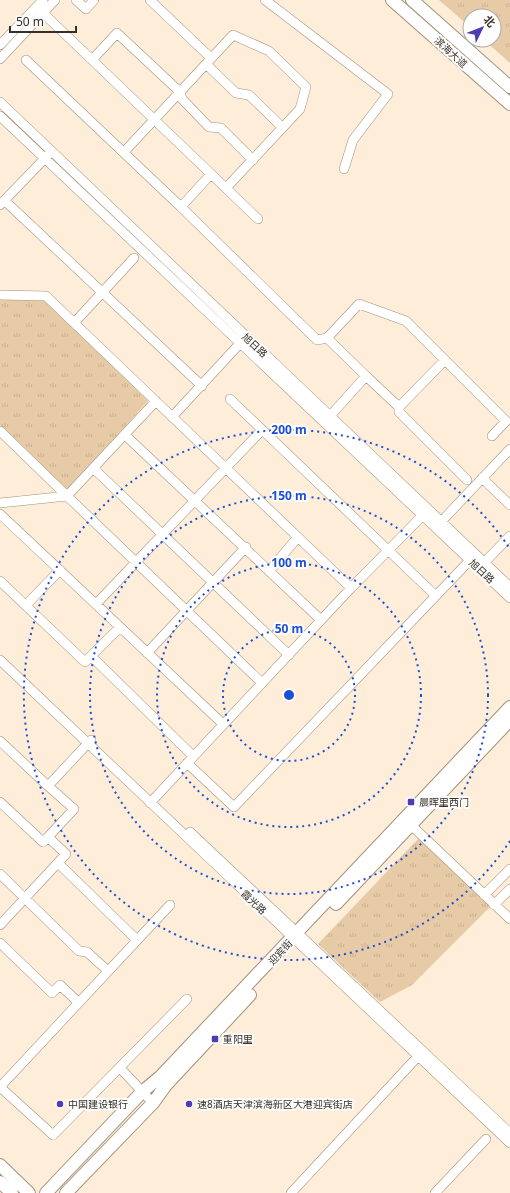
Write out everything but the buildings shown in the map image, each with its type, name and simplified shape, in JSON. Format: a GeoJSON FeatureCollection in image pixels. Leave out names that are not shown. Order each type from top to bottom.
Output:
{"type":"FeatureCollection","features":[{"type":"Feature","properties":{"kind":"main road","name":"滨海大道"},"geometry":{"type":"LineString","coordinates":[[392,0],[510,104]]}},
{"type":"Feature","properties":{"kind":"main road","name":"滨海大道"},"geometry":{"type":"LineString","coordinates":[[412,0],[510,87]]}},
{"type":"Feature","properties":{"kind":"main road","name":"迎宾街"},"geometry":{"type":"LineString","coordinates":[[66,1193],[153,1103],[166,1085],[298,938],[510,707]]}},
{"type":"Feature","properties":{"kind":"main road","name":"迎宾街"},"geometry":{"type":"LineString","coordinates":[[46,1193],[142,1092],[160,1078],[411,825],[510,720]]}},
{"type":"Feature","properties":{"kind":"main road"},"geometry":{"type":"LineString","coordinates":[[0,1165],[29,1193]]}},
{"type":"Feature","properties":{"kind":"main road"},"geometry":{"type":"LineString","coordinates":[[0,1182],[12,1193]]}},
{"type":"Feature","properties":{"kind":"street"},"geometry":{"type":"LineString","coordinates":[[0,45],[43,0]]}},
{"type":"Feature","properties":{"kind":"street"},"geometry":{"type":"LineString","coordinates":[[0,60],[55,0]]}},
{"type":"Feature","properties":{"kind":"street"},"geometry":{"type":"LineString","coordinates":[[76,0],[86,9],[94,0]]}},
{"type":"Feature","properties":{"kind":"street"},"geometry":{"type":"LineString","coordinates":[[150,0],[209,61],[236,93],[249,95],[282,127]]}},
{"type":"Feature","properties":{"kind":"street"},"geometry":{"type":"LineString","coordinates":[[265,0],[388,94],[353,140],[344,169]]}},
{"type":"Feature","properties":{"kind":"street"},"geometry":{"type":"LineString","coordinates":[[43,13],[258,219]]}},
{"type":"Feature","properties":{"kind":"street"},"geometry":{"type":"LineString","coordinates":[[92,60],[118,34],[180,92],[182,100],[208,127],[221,128],[253,160]]}},
{"type":"Feature","properties":{"kind":"street"},"geometry":{"type":"LineString","coordinates":[[124,152],[233,35],[269,51],[306,87],[300,109],[226,188]]}},
{"type":"Feature","properties":{"kind":"street"},"geometry":{"type":"LineString","coordinates":[[26,60],[182,207],[317,340],[327,338],[359,304],[406,321],[506,421],[492,436]]}},
{"type":"Feature","properties":{"kind":"street","name":"旭日路"},"geometry":{"type":"LineString","coordinates":[[0,102],[52,151],[244,340],[425,513],[482,566],[510,587]]}},
{"type":"Feature","properties":{"kind":"street","name":"旭日路"},"geometry":{"type":"LineString","coordinates":[[0,116],[244,340],[330,416],[425,513]]}},
{"type":"Feature","properties":{"kind":"street"},"geometry":{"type":"LineString","coordinates":[[52,151],[2,203],[103,292],[202,386]]}},
{"type":"Feature","properties":{"kind":"street"},"geometry":{"type":"LineString","coordinates":[[182,207],[212,174]]}},
{"type":"Feature","properties":{"kind":"street"},"geometry":{"type":"LineString","coordinates":[[74,322],[134,258]]}},
{"type":"Feature","properties":{"kind":"street"},"geometry":{"type":"LineString","coordinates":[[0,295],[46,296],[351,588]]}},
{"type":"Feature","properties":{"kind":"street"},"geometry":{"type":"LineString","coordinates":[[327,338],[400,407]]}},
{"type":"Feature","properties":{"kind":"street"},"geometry":{"type":"LineString","coordinates":[[172,417],[244,340]]}},
{"type":"Feature","properties":{"kind":"street"},"geometry":{"type":"LineString","coordinates":[[445,360],[400,407],[399,412],[467,480]]}},
{"type":"Feature","properties":{"kind":"street"},"geometry":{"type":"LineString","coordinates":[[330,416],[366,376]]}},
{"type":"Feature","properties":{"kind":"street"},"geometry":{"type":"LineString","coordinates":[[230,399],[434,595]]}},
{"type":"Feature","properties":{"kind":"street"},"geometry":{"type":"LineString","coordinates":[[0,503],[67,496],[156,402]]}},
{"type":"Feature","properties":{"kind":"street"},"geometry":{"type":"LineString","coordinates":[[96,604],[262,430]]}},
{"type":"Feature","properties":{"kind":"street"},"geometry":{"type":"LineString","coordinates":[[0,431],[262,683]]}},
{"type":"Feature","properties":{"kind":"street"},"geometry":{"type":"LineString","coordinates":[[125,435],[270,570],[321,620]]}},
{"type":"Feature","properties":{"kind":"street"},"geometry":{"type":"LineString","coordinates":[[438,525],[510,449]]}},
{"type":"Feature","properties":{"kind":"street"},"geometry":{"type":"LineString","coordinates":[[93,468],[289,655]]}},
{"type":"Feature","properties":{"kind":"street"},"geometry":{"type":"LineString","coordinates":[[482,478],[510,505]]}},
{"type":"Feature","properties":{"kind":"street"},"geometry":{"type":"LineString","coordinates":[[152,801],[351,588],[425,513]]}},
{"type":"Feature","properties":{"kind":"street"},"geometry":{"type":"LineString","coordinates":[[0,514],[223,724]]}},
{"type":"Feature","properties":{"kind":"street"},"geometry":{"type":"LineString","coordinates":[[482,566],[510,536]]}},
{"type":"Feature","properties":{"kind":"street"},"geometry":{"type":"LineString","coordinates":[[270,570],[298,537]]}},
{"type":"Feature","properties":{"kind":"street"},"geometry":{"type":"LineString","coordinates":[[147,653],[246,548]]}},
{"type":"Feature","properties":{"kind":"street"},"geometry":{"type":"LineString","coordinates":[[90,656],[234,807],[434,595],[472,557]]}},
{"type":"Feature","properties":{"kind":"street","name":"旭日路"},"geometry":{"type":"LineString","coordinates":[[482,566],[510,598]]}},
{"type":"Feature","properties":{"kind":"street"},"geometry":{"type":"LineString","coordinates":[[26,605],[60,570]]}},
{"type":"Feature","properties":{"kind":"street"},"geometry":{"type":"LineString","coordinates":[[0,581],[85,662],[120,627]]}},
{"type":"Feature","properties":{"kind":"street","name":"霞光路"},"geometry":{"type":"LineString","coordinates":[[0,652],[89,741]]}},
{"type":"Feature","properties":{"kind":"street","name":"霞光路"},"geometry":{"type":"LineString","coordinates":[[0,660],[89,741],[421,1054],[507,1130],[510,1143]]}},
{"type":"Feature","properties":{"kind":"street"},"geometry":{"type":"LineString","coordinates":[[0,740],[74,809],[43,842],[0,802]]}},
{"type":"Feature","properties":{"kind":"street"},"geometry":{"type":"LineString","coordinates":[[48,786],[89,741]]}},
{"type":"Feature","properties":{"kind":"street"},"geometry":{"type":"LineString","coordinates":[[411,825],[510,919]]}},
{"type":"Feature","properties":{"kind":"street"},"geometry":{"type":"LineString","coordinates":[[0,925],[66,854],[48,837]]}},
{"type":"Feature","properties":{"kind":"street"},"geometry":{"type":"LineString","coordinates":[[58,863],[138,940]]}},
{"type":"Feature","properties":{"kind":"street"},"geometry":{"type":"LineString","coordinates":[[484,895],[510,869]]}},
{"type":"Feature","properties":{"kind":"street"},"geometry":{"type":"LineString","coordinates":[[0,874],[79,951],[87,952],[108,971]]}},
{"type":"Feature","properties":{"kind":"street"},"geometry":{"type":"LineString","coordinates":[[494,905],[510,889]]}},
{"type":"Feature","properties":{"kind":"street"},"geometry":{"type":"LineString","coordinates":[[170,905],[0,1087],[53,1136],[187,999]]}},
{"type":"Feature","properties":{"kind":"street"},"geometry":{"type":"LineString","coordinates":[[0,943],[52,993],[60,985],[78,1002]]}},
{"type":"Feature","properties":{"kind":"street"},"geometry":{"type":"LineString","coordinates":[[291,1193],[421,1054]]}},
{"type":"Feature","properties":{"kind":"street"},"geometry":{"type":"LineString","coordinates":[[120,1068],[153,1103]]}},
{"type":"Feature","properties":{"kind":"street"},"geometry":{"type":"LineString","coordinates":[[435,1193],[486,1139]]}},
{"type":"Feature","properties":{"kind":"green space"},"geometry":{"type":"Polygon","coordinates":[[[439,0],[510,0],[510,63],[493,48],[502,48],[502,8],[462,8],[462,20],[439,0]]]}},
{"type":"Feature","properties":{"kind":"green space"},"geometry":{"type":"Polygon","coordinates":[[[0,300],[45,300],[148,401],[67,490],[0,425],[0,300]]]}},
{"type":"Feature","properties":{"kind":"green space"},"geometry":{"type":"Polygon","coordinates":[[[419,838],[490,907],[412,985],[380,1002],[318,944],[419,838]]]}},
{"type":"Feature","properties":{"kind":"place","name":"晨晖里西门"},"geometry":{"type":"Point","coordinates":[411,802]}},
{"type":"Feature","properties":{"kind":"place","name":"重阳里"},"geometry":{"type":"Point","coordinates":[215,1039]}},
{"type":"Feature","properties":{"kind":"place","name":"中国建设银行"},"geometry":{"type":"Point","coordinates":[60,1104]}},
{"type":"Feature","properties":{"kind":"place","name":"速8酒店天津滨海新区大港迎宾街店"},"geometry":{"type":"Point","coordinates":[189,1104]}}]}
